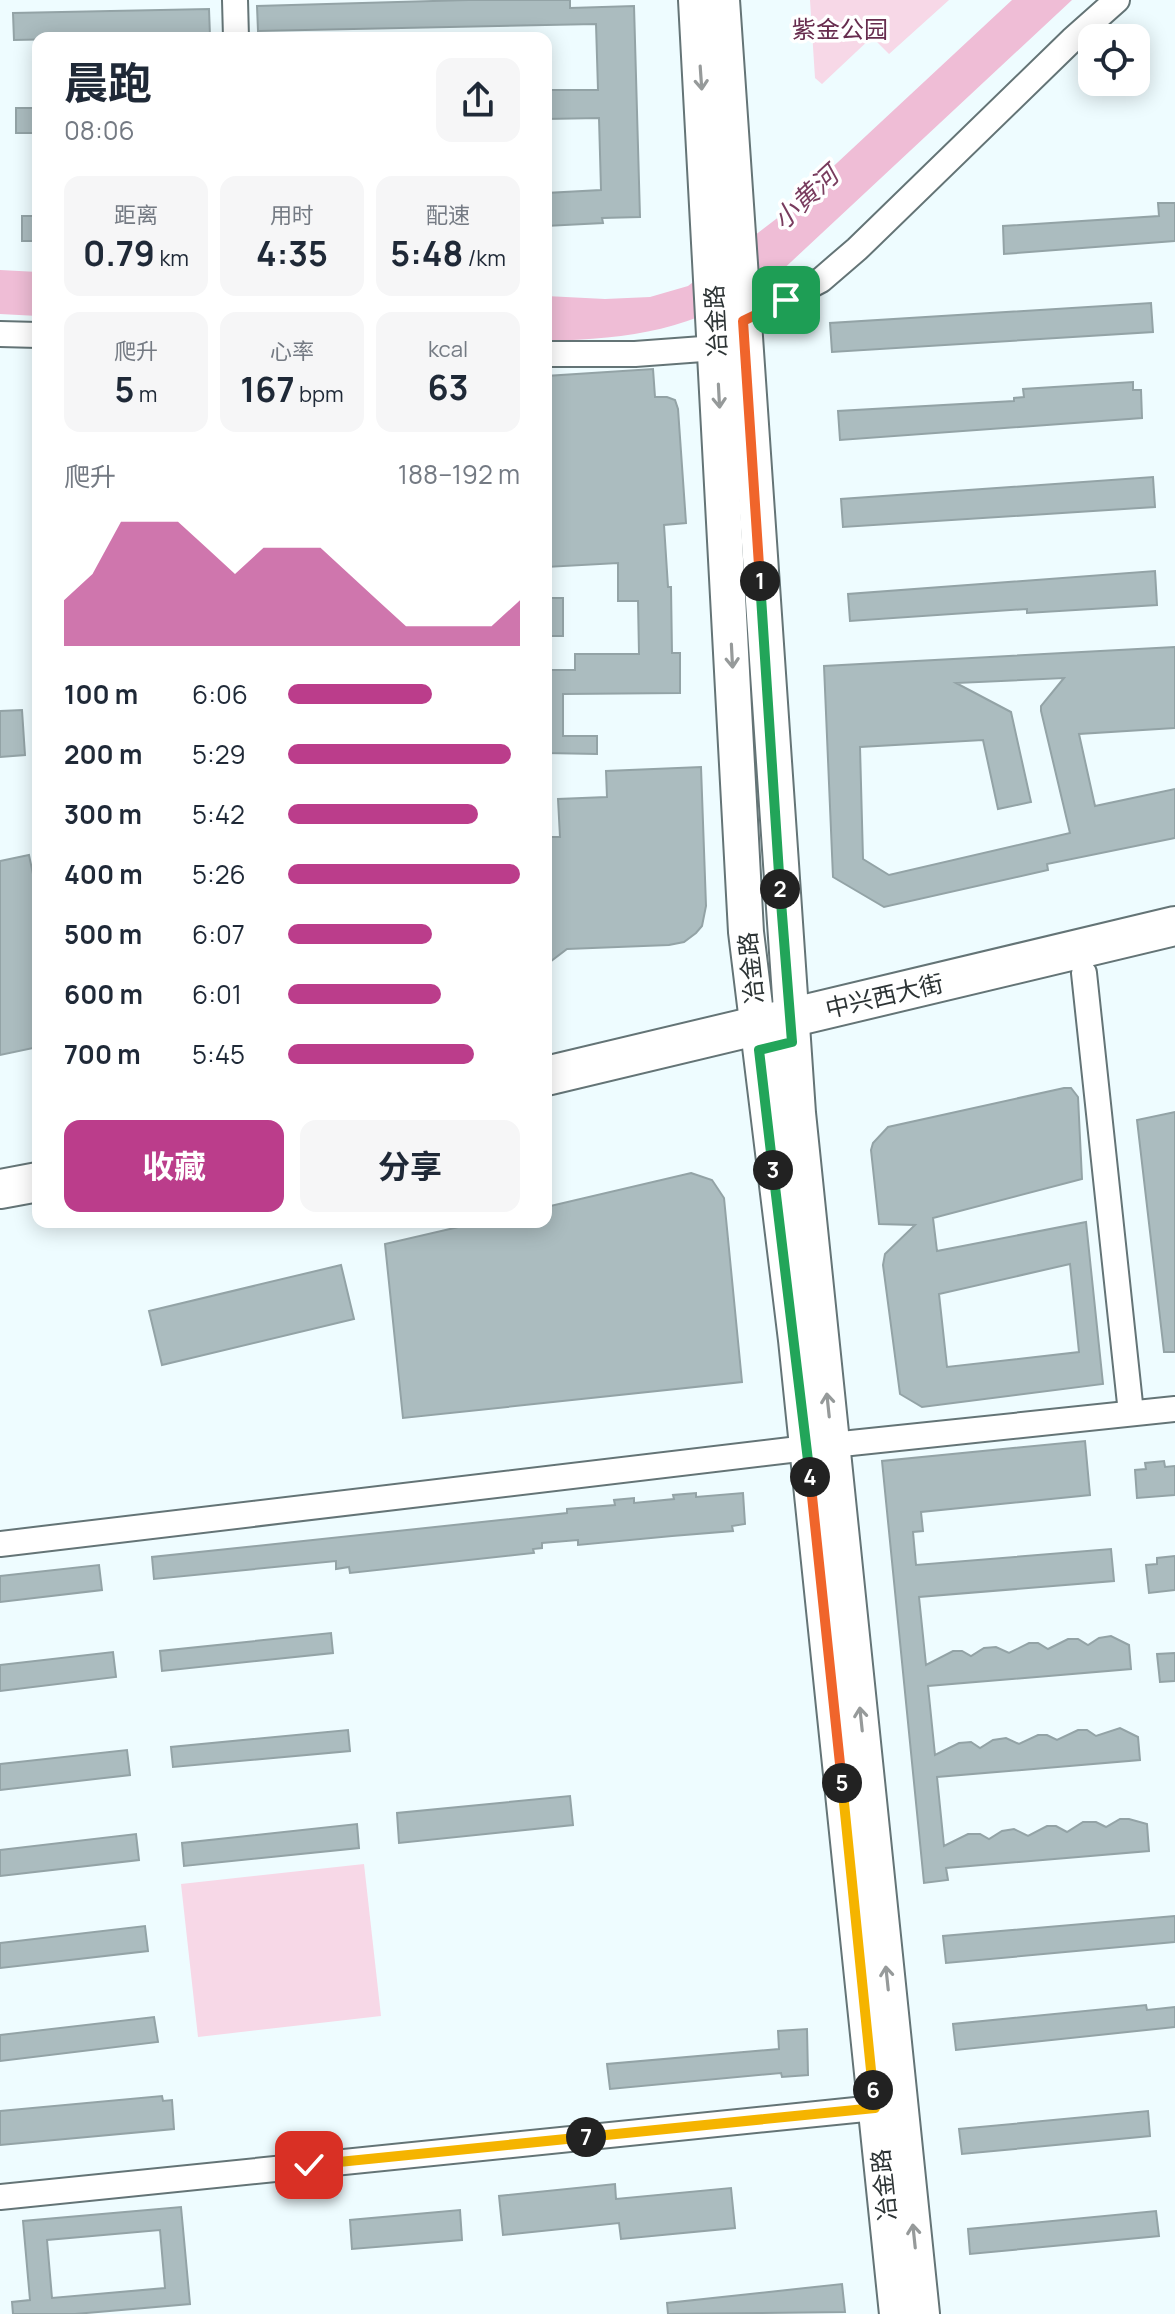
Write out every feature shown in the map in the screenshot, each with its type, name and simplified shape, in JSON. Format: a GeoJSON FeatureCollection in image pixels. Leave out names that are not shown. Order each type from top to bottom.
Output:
{"type":"FeatureCollection","features":[{"type":"Feature","properties":{"kind":"main road","name":"中兴西大街"},"geometry":{"type":"LineString","coordinates":[[552,1099],[774,1033],[1175,926]]}},
{"type":"Feature","properties":{"kind":"main road","name":"中兴西大街"},"geometry":{"type":"LineString","coordinates":[[552,1075],[1084,973],[1175,951]]}},
{"type":"Feature","properties":{"kind":"main road"},"geometry":{"type":"LineString","coordinates":[[0,1189],[32,1183]]}},
{"type":"Feature","properties":{"kind":"main road"},"geometry":{"type":"LineString","coordinates":[[0,1214],[32,1208]]}},
{"type":"Feature","properties":{"kind":"street"},"geometry":{"type":"LineString","coordinates":[[235,0],[236,32]]}},
{"type":"Feature","properties":{"kind":"street","name":"冶金路"},"geometry":{"type":"LineString","coordinates":[[696,0],[712,265],[729,322]]}},
{"type":"Feature","properties":{"kind":"street","name":"冶金路"},"geometry":{"type":"LineString","coordinates":[[722,0],[737,215],[729,322],[774,1033],[922,2314]]}},
{"type":"Feature","properties":{"kind":"street"},"geometry":{"type":"LineString","coordinates":[[552,354],[635,354],[729,322],[821,280],[1117,0]]}},
{"type":"Feature","properties":{"kind":"street"},"geometry":{"type":"LineString","coordinates":[[0,334],[32,335]]}},
{"type":"Feature","properties":{"kind":"street"},"geometry":{"type":"LineString","coordinates":[[1084,973],[1131,1413]]}},
{"type":"Feature","properties":{"kind":"street"},"geometry":{"type":"LineString","coordinates":[[0,1544],[820,1446],[1175,1409]]}},
{"type":"Feature","properties":{"kind":"street","name":"冶金路"},"geometry":{"type":"LineString","coordinates":[[820,1446],[875,2108],[897,2314]]}},
{"type":"Feature","properties":{"kind":"street"},"geometry":{"type":"LineString","coordinates":[[0,2197],[875,2108]]}},
{"type":"Feature","properties":{"kind":"green space","name":"紫金公园"},"geometry":{"type":"Polygon","coordinates":[[[810,0],[949,0],[889,54],[872,37],[822,84],[815,78],[810,0]]]}},
{"type":"Feature","properties":{"kind":"green space"},"geometry":{"type":"Polygon","coordinates":[[[364,1864],[381,2016],[198,2037],[181,1884],[364,1864]]]}},
{"type":"Feature","properties":{"kind":"water","name":"小黄河"},"geometry":{"type":"Polygon","coordinates":[[[1012,0],[1072,0],[777,275],[721,307],[667,327],[610,337],[552,341],[552,296],[650,297],[688,286],[780,216],[1012,0]]]}},
{"type":"Feature","properties":{"kind":"water"},"geometry":{"type":"Polygon","coordinates":[[[0,270],[32,272],[32,316],[0,314],[0,270]]]}},
{"type":"Feature","properties":{"kind":"building"},"geometry":{"type":"Polygon","coordinates":[[[570,0],[570,8],[634,6],[640,217],[602,218],[603,223],[552,226],[552,193],[601,190],[599,118],[552,119],[552,90],[598,90],[596,24],[258,31],[257,6],[570,0]]]}},
{"type":"Feature","properties":{"kind":"building"},"geometry":{"type":"Polygon","coordinates":[[[209,9],[210,32],[32,32],[32,40],[14,40],[13,13],[209,9]]]}},
{"type":"Feature","properties":{"kind":"building"},"geometry":{"type":"Polygon","coordinates":[[[16,108],[32,108],[32,133],[16,133],[16,108]]]}},
{"type":"Feature","properties":{"kind":"building"},"geometry":{"type":"Polygon","coordinates":[[[1158,203],[1175,203],[1175,241],[1004,254],[1003,226],[1159,216],[1158,203]]]}},
{"type":"Feature","properties":{"kind":"building"},"geometry":{"type":"Polygon","coordinates":[[[22,216],[32,216],[32,241],[22,241],[22,216]]]}},
{"type":"Feature","properties":{"kind":"building"},"geometry":{"type":"Polygon","coordinates":[[[1151,303],[1153,332],[832,352],[830,323],[1151,303]]]}},
{"type":"Feature","properties":{"kind":"building"},"geometry":{"type":"Polygon","coordinates":[[[653,369],[655,397],[675,400],[678,409],[686,523],[664,525],[668,587],[671,587],[672,653],[680,653],[680,693],[563,694],[563,736],[597,736],[597,754],[552,753],[552,670],[575,670],[575,654],[639,654],[638,601],[618,601],[618,563],[552,567],[552,376],[653,369]]]}},
{"type":"Feature","properties":{"kind":"building"},"geometry":{"type":"Polygon","coordinates":[[[1133,382],[1133,390],[1141,390],[1142,418],[840,440],[838,411],[1014,401],[1014,398],[1024,397],[1023,389],[1133,382]]]}},
{"type":"Feature","properties":{"kind":"building"},"geometry":{"type":"Polygon","coordinates":[[[1153,477],[1155,507],[843,527],[841,499],[1153,477]]]}},
{"type":"Feature","properties":{"kind":"building"},"geometry":{"type":"Polygon","coordinates":[[[1155,571],[1157,605],[1027,613],[1027,609],[850,621],[848,594],[1155,571]]]}},
{"type":"Feature","properties":{"kind":"building"},"geometry":{"type":"Polygon","coordinates":[[[552,598],[563,598],[563,636],[552,636],[552,598]]]}},
{"type":"Feature","properties":{"kind":"building"},"geometry":{"type":"Polygon","coordinates":[[[1175,647],[1175,728],[1079,734],[1095,806],[1175,789],[1175,838],[1047,864],[1048,870],[884,907],[833,877],[824,666],[1175,647]],[[1064,678],[956,683],[1011,712],[1031,802],[998,809],[983,740],[860,747],[863,859],[889,875],[1070,833],[1041,706],[1064,678]]]}},
{"type":"Feature","properties":{"kind":"building"},"geometry":{"type":"Polygon","coordinates":[[[22,710],[25,755],[0,757],[0,711],[22,710]]]}},
{"type":"Feature","properties":{"kind":"building"},"geometry":{"type":"Polygon","coordinates":[[[701,767],[706,906],[702,926],[684,942],[567,949],[552,960],[552,837],[560,837],[558,799],[607,797],[606,771],[701,767]]]}},
{"type":"Feature","properties":{"kind":"building"},"geometry":{"type":"Polygon","coordinates":[[[29,855],[32,869],[32,1048],[0,1055],[0,861],[29,855]]]}},
{"type":"Feature","properties":{"kind":"building"},"geometry":{"type":"Polygon","coordinates":[[[1071,1088],[1078,1097],[1082,1179],[933,1218],[937,1251],[1086,1222],[1103,1384],[922,1407],[900,1394],[883,1265],[885,1254],[915,1225],[879,1224],[871,1150],[873,1143],[888,1127],[1071,1088]],[[1070,1264],[939,1294],[947,1367],[1079,1352],[1070,1264]]]}},
{"type":"Feature","properties":{"kind":"building"},"geometry":{"type":"Polygon","coordinates":[[[1175,1112],[1175,1352],[1164,1352],[1137,1120],[1175,1112]]]}},
{"type":"Feature","properties":{"kind":"building"},"geometry":{"type":"Polygon","coordinates":[[[691,1173],[712,1180],[724,1198],[742,1382],[403,1418],[385,1244],[454,1228],[552,1228],[552,1206],[691,1173]]]}},
{"type":"Feature","properties":{"kind":"building"},"geometry":{"type":"Polygon","coordinates":[[[341,1265],[354,1319],[162,1365],[149,1311],[341,1265]]]}},
{"type":"Feature","properties":{"kind":"building"},"geometry":{"type":"Polygon","coordinates":[[[1085,1441],[1090,1495],[921,1512],[923,1531],[913,1532],[916,1565],[1111,1549],[1114,1581],[919,1597],[926,1665],[953,1651],[962,1651],[971,1656],[984,1648],[996,1647],[1009,1653],[1029,1643],[1038,1643],[1048,1649],[1068,1639],[1078,1639],[1088,1645],[1099,1638],[1111,1636],[1129,1645],[1131,1669],[928,1686],[935,1755],[959,1743],[971,1742],[980,1748],[993,1740],[1006,1738],[1019,1744],[1038,1735],[1057,1740],[1078,1730],[1087,1730],[1096,1736],[1120,1728],[1138,1737],[1140,1760],[937,1777],[944,1846],[968,1834],[980,1834],[989,1839],[1002,1831],[1014,1829],[1028,1836],[1047,1826],[1056,1826],[1067,1832],[1083,1822],[1096,1822],[1106,1827],[1120,1819],[1129,1819],[1147,1824],[1149,1851],[946,1868],[948,1880],[924,1883],[882,1461],[1085,1441]]]}},
{"type":"Feature","properties":{"kind":"building"},"geometry":{"type":"Polygon","coordinates":[[[1164,1461],[1165,1467],[1175,1466],[1175,1495],[1137,1498],[1135,1470],[1146,1469],[1145,1463],[1164,1461]]]}},
{"type":"Feature","properties":{"kind":"building"},"geometry":{"type":"Polygon","coordinates":[[[696,1493],[696,1497],[743,1493],[745,1524],[732,1526],[733,1531],[578,1545],[578,1540],[542,1543],[542,1548],[533,1549],[534,1553],[350,1573],[349,1567],[336,1569],[336,1561],[154,1579],[152,1557],[567,1513],[567,1509],[615,1505],[614,1500],[634,1498],[634,1503],[674,1499],[673,1495],[696,1493]]]}},
{"type":"Feature","properties":{"kind":"building"},"geometry":{"type":"Polygon","coordinates":[[[1175,1556],[1175,1590],[1149,1593],[1146,1565],[1157,1564],[1157,1558],[1175,1556]]]}},
{"type":"Feature","properties":{"kind":"building"},"geometry":{"type":"Polygon","coordinates":[[[99,1565],[102,1590],[0,1602],[0,1576],[99,1565]]]}},
{"type":"Feature","properties":{"kind":"building"},"geometry":{"type":"Polygon","coordinates":[[[331,1633],[333,1653],[162,1671],[160,1651],[331,1633]]]}},
{"type":"Feature","properties":{"kind":"building"},"geometry":{"type":"Polygon","coordinates":[[[113,1652],[116,1677],[0,1691],[0,1665],[113,1652]]]}},
{"type":"Feature","properties":{"kind":"building"},"geometry":{"type":"Polygon","coordinates":[[[1175,1653],[1175,1681],[1160,1682],[1157,1654],[1175,1653]]]}},
{"type":"Feature","properties":{"kind":"building"},"geometry":{"type":"Polygon","coordinates":[[[348,1730],[350,1751],[173,1767],[171,1747],[348,1730]]]}},
{"type":"Feature","properties":{"kind":"building"},"geometry":{"type":"Polygon","coordinates":[[[127,1750],[130,1775],[0,1790],[0,1764],[127,1750]]]}},
{"type":"Feature","properties":{"kind":"building"},"geometry":{"type":"Polygon","coordinates":[[[570,1796],[573,1825],[399,1843],[397,1813],[570,1796]]]}},
{"type":"Feature","properties":{"kind":"building"},"geometry":{"type":"Polygon","coordinates":[[[357,1824],[359,1848],[184,1866],[182,1843],[357,1824]]]}},
{"type":"Feature","properties":{"kind":"building"},"geometry":{"type":"Polygon","coordinates":[[[136,1834],[139,1860],[0,1876],[0,1850],[136,1834]]]}},
{"type":"Feature","properties":{"kind":"building"},"geometry":{"type":"Polygon","coordinates":[[[1175,1916],[1175,1942],[946,1963],[943,1936],[1175,1916]]]}},
{"type":"Feature","properties":{"kind":"building"},"geometry":{"type":"Polygon","coordinates":[[[145,1926],[148,1951],[0,1968],[0,1943],[145,1926]]]}},
{"type":"Feature","properties":{"kind":"building"},"geometry":{"type":"Polygon","coordinates":[[[1146,2005],[1147,2010],[1175,2007],[1175,2027],[956,2050],[953,2024],[1146,2005]]]}},
{"type":"Feature","properties":{"kind":"building"},"geometry":{"type":"Polygon","coordinates":[[[154,2017],[158,2042],[0,2061],[0,2035],[154,2017]]]}},
{"type":"Feature","properties":{"kind":"building"},"geometry":{"type":"Polygon","coordinates":[[[807,2029],[808,2075],[782,2077],[781,2073],[610,2089],[607,2064],[779,2049],[778,2031],[807,2029]]]}},
{"type":"Feature","properties":{"kind":"building"},"geometry":{"type":"Polygon","coordinates":[[[162,2096],[163,2101],[172,2100],[174,2129],[0,2145],[0,2111],[162,2096]]]}},
{"type":"Feature","properties":{"kind":"building"},"geometry":{"type":"Polygon","coordinates":[[[1148,2111],[1150,2136],[962,2154],[959,2129],[1148,2111]]]}},
{"type":"Feature","properties":{"kind":"building"},"geometry":{"type":"Polygon","coordinates":[[[615,2184],[616,2199],[731,2188],[735,2228],[621,2239],[619,2223],[503,2235],[499,2196],[615,2184]]]}},
{"type":"Feature","properties":{"kind":"building"},"geometry":{"type":"Polygon","coordinates":[[[181,2207],[190,2304],[75,2314],[13,2314],[12,2302],[30,2300],[23,2221],[181,2207]],[[160,2230],[47,2240],[52,2298],[165,2288],[160,2230]]]}},
{"type":"Feature","properties":{"kind":"building"},"geometry":{"type":"Polygon","coordinates":[[[460,2210],[462,2240],[352,2249],[350,2220],[460,2210]]]}},
{"type":"Feature","properties":{"kind":"building"},"geometry":{"type":"Polygon","coordinates":[[[1156,2211],[1159,2236],[970,2254],[968,2229],[1156,2211]]]}},
{"type":"Feature","properties":{"kind":"building"},"geometry":{"type":"Polygon","coordinates":[[[842,2284],[845,2312],[668,2314],[667,2303],[842,2284]]]}},
{"type":"Feature","properties":{"kind":"route"},"geometry":{"type":"LineString","coordinates":[[309,2165],[875,2108],[796,1340],[759,1050],[792,1042],[743,321],[786,300]]}}]}
